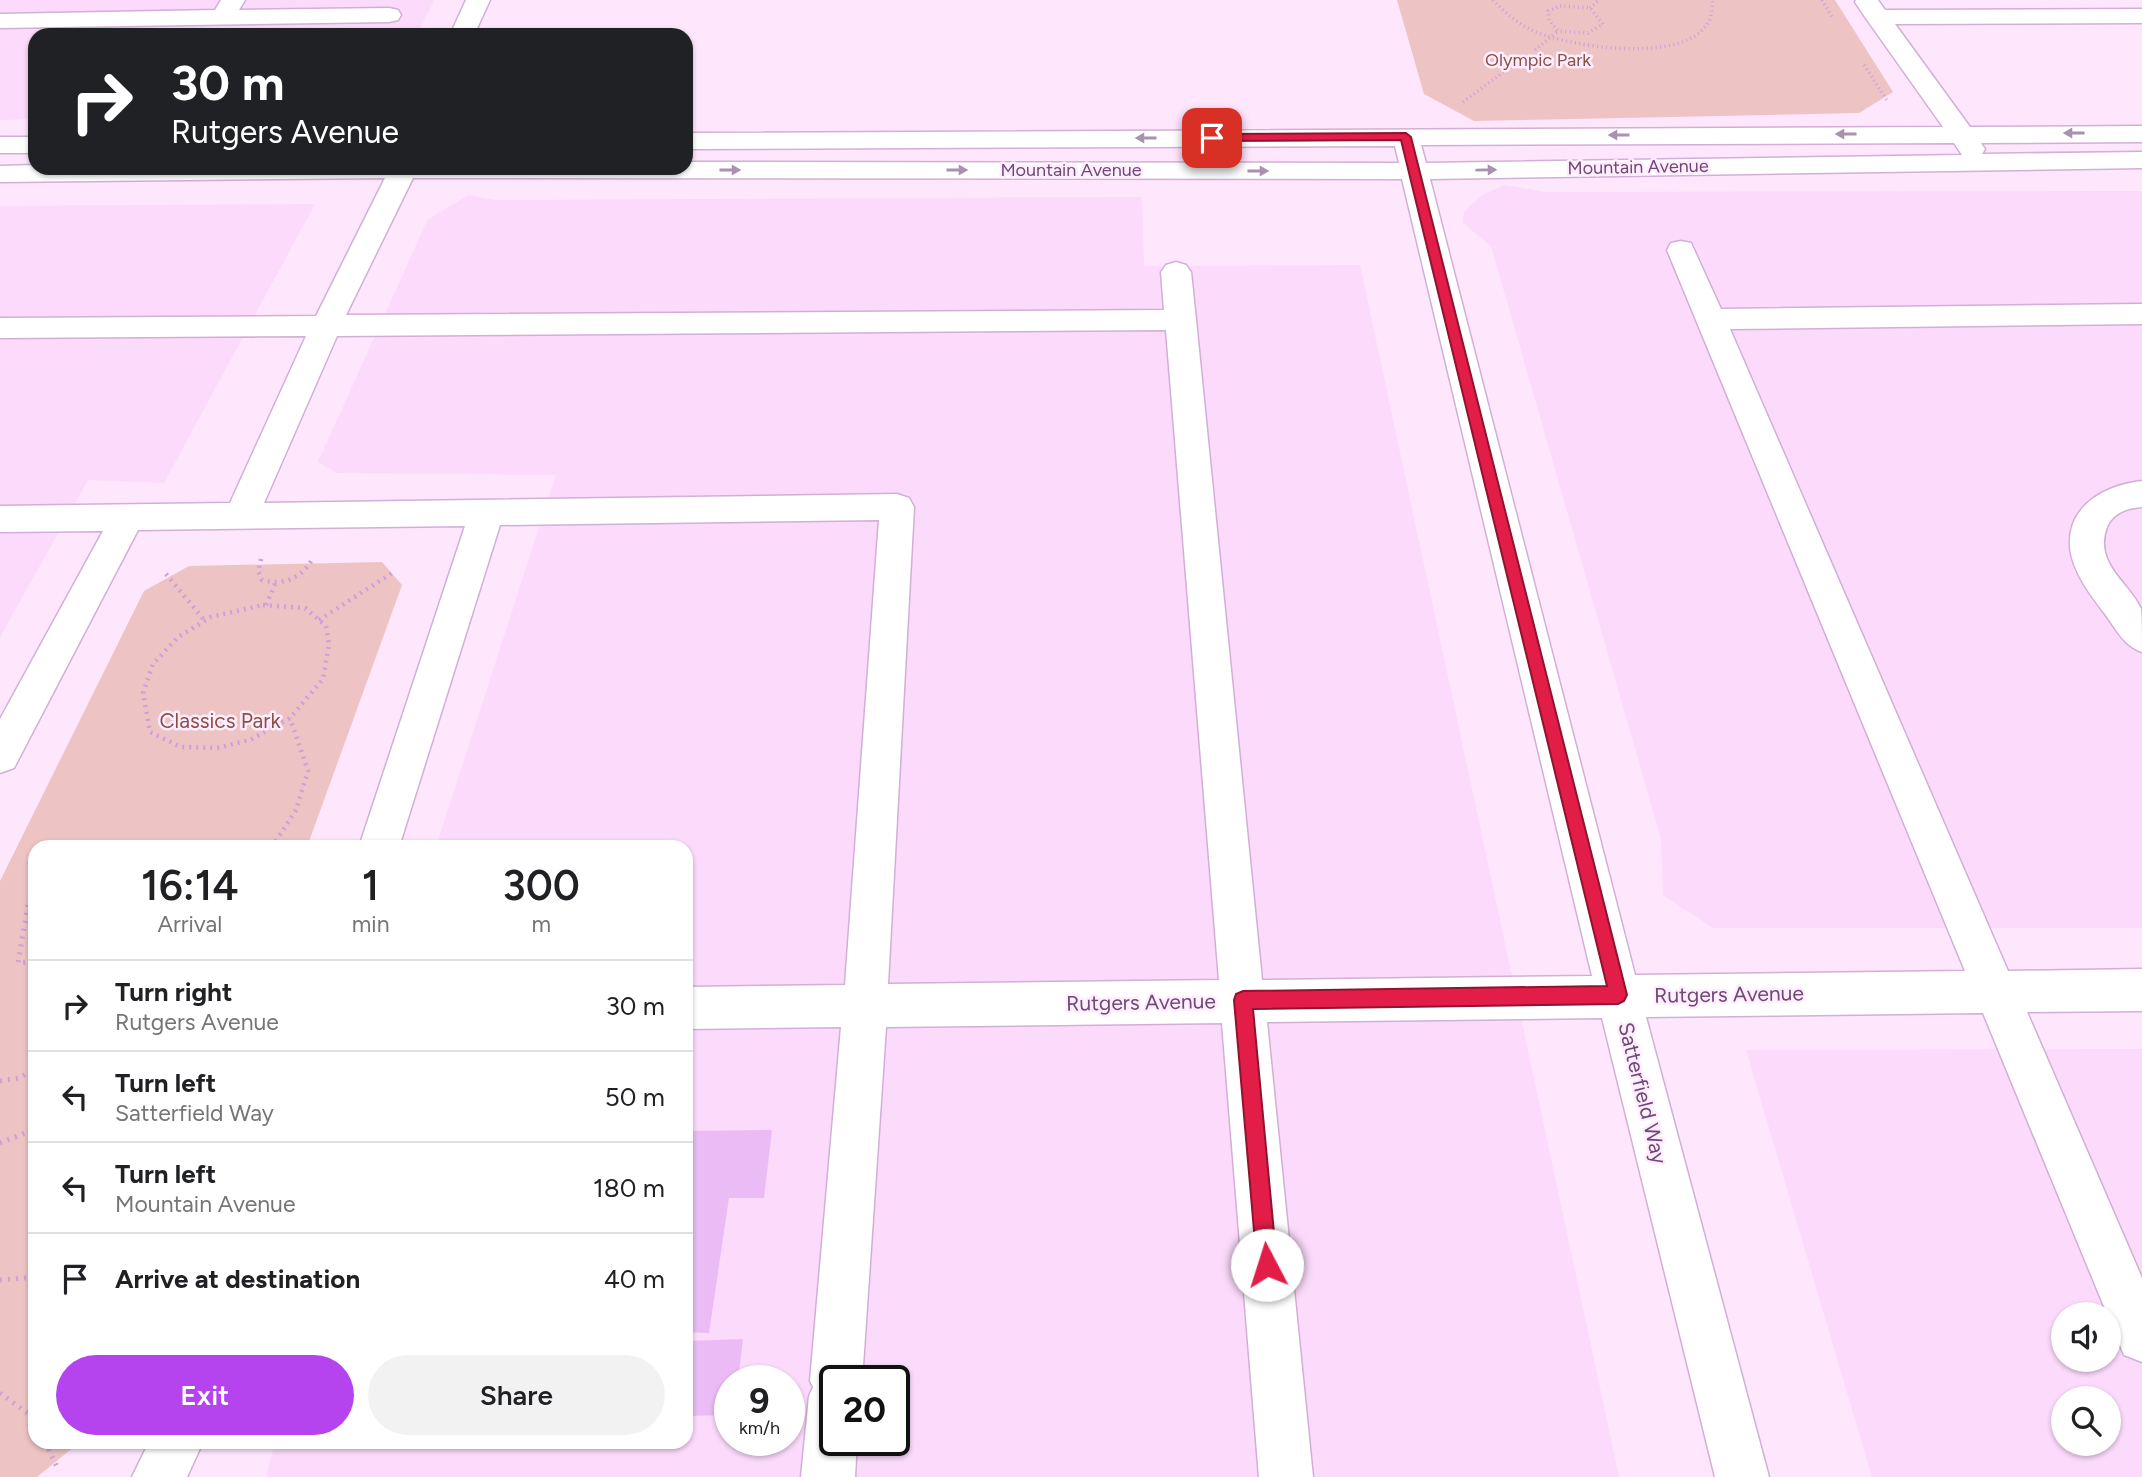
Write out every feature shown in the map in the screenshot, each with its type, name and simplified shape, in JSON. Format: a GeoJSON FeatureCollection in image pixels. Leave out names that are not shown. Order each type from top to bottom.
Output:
{"type":"FeatureCollection","features":[{"type":"Feature","properties":{"kind":"street"},"geometry":{"type":"LineString","coordinates":[[465,28],[478,0]]}},
{"type":"Feature","properties":{"kind":"street"},"geometry":{"type":"LineString","coordinates":[[1871,8],[2142,16]]}},
{"type":"Feature","properties":{"kind":"street"},"geometry":{"type":"LineString","coordinates":[[1871,8],[1962,133],[1979,161]]}},
{"type":"Feature","properties":{"kind":"street"},"geometry":{"type":"LineString","coordinates":[[0,20],[228,9],[388,15]]}},
{"type":"Feature","properties":{"kind":"street","name":"Mountain Avenue"},"geometry":{"type":"LineString","coordinates":[[693,165],[1410,154],[1962,133],[2142,134]]}},
{"type":"Feature","properties":{"kind":"street","name":"Mountain Avenue"},"geometry":{"type":"LineString","coordinates":[[693,141],[1410,154],[1979,161],[2142,160]]}},
{"type":"Feature","properties":{"kind":"street"},"geometry":{"type":"LineString","coordinates":[[0,145],[28,145]]}},
{"type":"Feature","properties":{"kind":"street","name":"Satterfield Way"},"geometry":{"type":"LineString","coordinates":[[1410,154],[1618,995],[1742,1477]]}},
{"type":"Feature","properties":{"kind":"street","name":"Mountain Avenue"},"geometry":{"type":"LineString","coordinates":[[0,174],[28,174]]}},
{"type":"Feature","properties":{"kind":"street"},"geometry":{"type":"LineString","coordinates":[[242,514],[326,326],[401,175]]}},
{"type":"Feature","properties":{"kind":"street"},"geometry":{"type":"LineString","coordinates":[[1681,250],[2142,1336]]}},
{"type":"Feature","properties":{"kind":"street"},"geometry":{"type":"LineString","coordinates":[[1176,272],[1286,1477]]}},
{"type":"Feature","properties":{"kind":"street"},"geometry":{"type":"LineString","coordinates":[[1712,319],[2142,314]]}},
{"type":"Feature","properties":{"kind":"street"},"geometry":{"type":"LineString","coordinates":[[0,328],[1181,320]]}},
{"type":"Feature","properties":{"kind":"street"},"geometry":{"type":"LineString","coordinates":[[2142,494],[2131,494],[2099,508],[2087,537],[2089,558],[2142,637]]}},
{"type":"Feature","properties":{"kind":"street"},"geometry":{"type":"LineString","coordinates":[[0,519],[897,507],[865,1008],[837,1365]]}},
{"type":"Feature","properties":{"kind":"street"},"geometry":{"type":"LineString","coordinates":[[381,840],[486,511]]}},
{"type":"Feature","properties":{"kind":"street"},"geometry":{"type":"LineString","coordinates":[[0,757],[128,517]]}},
{"type":"Feature","properties":{"kind":"street","name":"Rutgers Avenue"},"geometry":{"type":"LineString","coordinates":[[693,1008],[865,1008],[1243,1000],[2142,990]]}},
{"type":"Feature","properties":{"kind":"street"},"geometry":{"type":"LineString","coordinates":[[159,1477],[173,1449]]}},
{"type":"Feature","properties":{"kind":"street"},"geometry":{"type":"LineString","coordinates":[[828,1477],[830,1456]]}},
{"type":"Feature","properties":{"kind":"path"},"geometry":{"type":"LineString","coordinates":[[1493,0],[1516,21],[1552,37],[1570,43],[1623,50],[1664,46],[1692,37],[1708,25],[1714,13],[1713,0]]}},
{"type":"Feature","properties":{"kind":"path"},"geometry":{"type":"LineString","coordinates":[[1590,8],[1603,24],[1599,30],[1589,33],[1558,31],[1549,20],[1548,11],[1560,6],[1590,8],[1599,0]]}},
{"type":"Feature","properties":{"kind":"path"},"geometry":{"type":"LineString","coordinates":[[1535,50],[1558,31]]}},
{"type":"Feature","properties":{"kind":"path"},"geometry":{"type":"LineString","coordinates":[[261,559],[258,571],[262,580],[275,584],[300,576],[313,558]]}},
{"type":"Feature","properties":{"kind":"path"},"geometry":{"type":"LineString","coordinates":[[319,620],[395,571]]}},
{"type":"Feature","properties":{"kind":"path"},"geometry":{"type":"LineString","coordinates":[[166,574],[205,621]]}},
{"type":"Feature","properties":{"kind":"path"},"geometry":{"type":"LineString","coordinates":[[266,605],[275,584]]}},
{"type":"Feature","properties":{"kind":"path"},"geometry":{"type":"LineString","coordinates":[[266,605],[306,608],[326,626],[329,644],[323,679],[290,718],[250,740],[217,748],[181,747],[150,732],[143,693],[153,664],[178,637],[205,621],[266,605]]}},
{"type":"Feature","properties":{"kind":"path"},"geometry":{"type":"LineString","coordinates":[[277,840],[296,810],[308,771],[290,718]]}},
{"type":"Feature","properties":{"kind":"path"},"geometry":{"type":"LineString","coordinates":[[28,904],[18,962],[28,961]]}},
{"type":"Feature","properties":{"kind":"path"},"geometry":{"type":"LineString","coordinates":[[0,1081],[20,1078],[28,1072]]}},
{"type":"Feature","properties":{"kind":"path"},"geometry":{"type":"LineString","coordinates":[[0,1143],[28,1132]]}},
{"type":"Feature","properties":{"kind":"path"},"geometry":{"type":"LineString","coordinates":[[0,1280],[28,1278]]}},
{"type":"Feature","properties":{"kind":"path"},"geometry":{"type":"LineString","coordinates":[[0,1393],[28,1413]]}},
{"type":"Feature","properties":{"kind":"path"},"geometry":{"type":"LineString","coordinates":[[48,1449],[59,1471]]}},
{"type":"Feature","properties":{"kind":"shaded area"},"geometry":{"type":"Polygon","coordinates":[[[0,0],[434,0],[420,28],[28,28],[28,119],[0,120],[0,0]]]}},
{"type":"Feature","properties":{"kind":"shaded area"},"geometry":{"type":"Polygon","coordinates":[[[1505,185],[1545,192],[2142,191],[2142,928],[1713,928],[1663,895],[1661,839],[1491,246],[1463,223],[1464,212],[1482,195],[1505,185]]]}},
{"type":"Feature","properties":{"kind":"shaded area"},"geometry":{"type":"Polygon","coordinates":[[[469,195],[495,200],[1142,197],[1144,266],[1360,265],[1619,1477],[266,1477],[273,1449],[693,1449],[693,840],[438,840],[556,475],[337,473],[318,462],[428,219],[469,195]]]}},
{"type":"Feature","properties":{"kind":"shaded area"},"geometry":{"type":"Polygon","coordinates":[[[315,204],[164,483],[88,480],[0,637],[0,206],[315,204]]]}},
{"type":"Feature","properties":{"kind":"shaded area"},"geometry":{"type":"Polygon","coordinates":[[[2142,1049],[2142,1477],[1872,1477],[1746,1050],[2142,1049]]]}},
{"type":"Feature","properties":{"kind":"green space","name":"Olympic Park"},"geometry":{"type":"Polygon","coordinates":[[[1397,0],[1835,0],[1893,92],[1859,113],[1474,121],[1424,94],[1397,0]]]}},
{"type":"Feature","properties":{"kind":"green space","name":"Classics Park"},"geometry":{"type":"Polygon","coordinates":[[[382,562],[402,585],[310,840],[28,840],[28,1449],[71,1449],[37,1477],[0,1477],[0,881],[144,591],[189,566],[382,562]]]}},
{"type":"Feature","properties":{"kind":"building"},"geometry":{"type":"Polygon","coordinates":[[[772,1130],[764,1198],[729,1198],[709,1333],[693,1332],[693,1131],[772,1130]]]}},
{"type":"Feature","properties":{"kind":"building"},"geometry":{"type":"Polygon","coordinates":[[[743,1339],[740,1365],[714,1365],[714,1415],[693,1416],[693,1341],[743,1339]]]}},
{"type":"Feature","properties":{"kind":"route"},"geometry":{"type":"LineString","coordinates":[[1212,138],[1406,137],[1618,995],[1243,1000],[1267,1265]]}}]}
